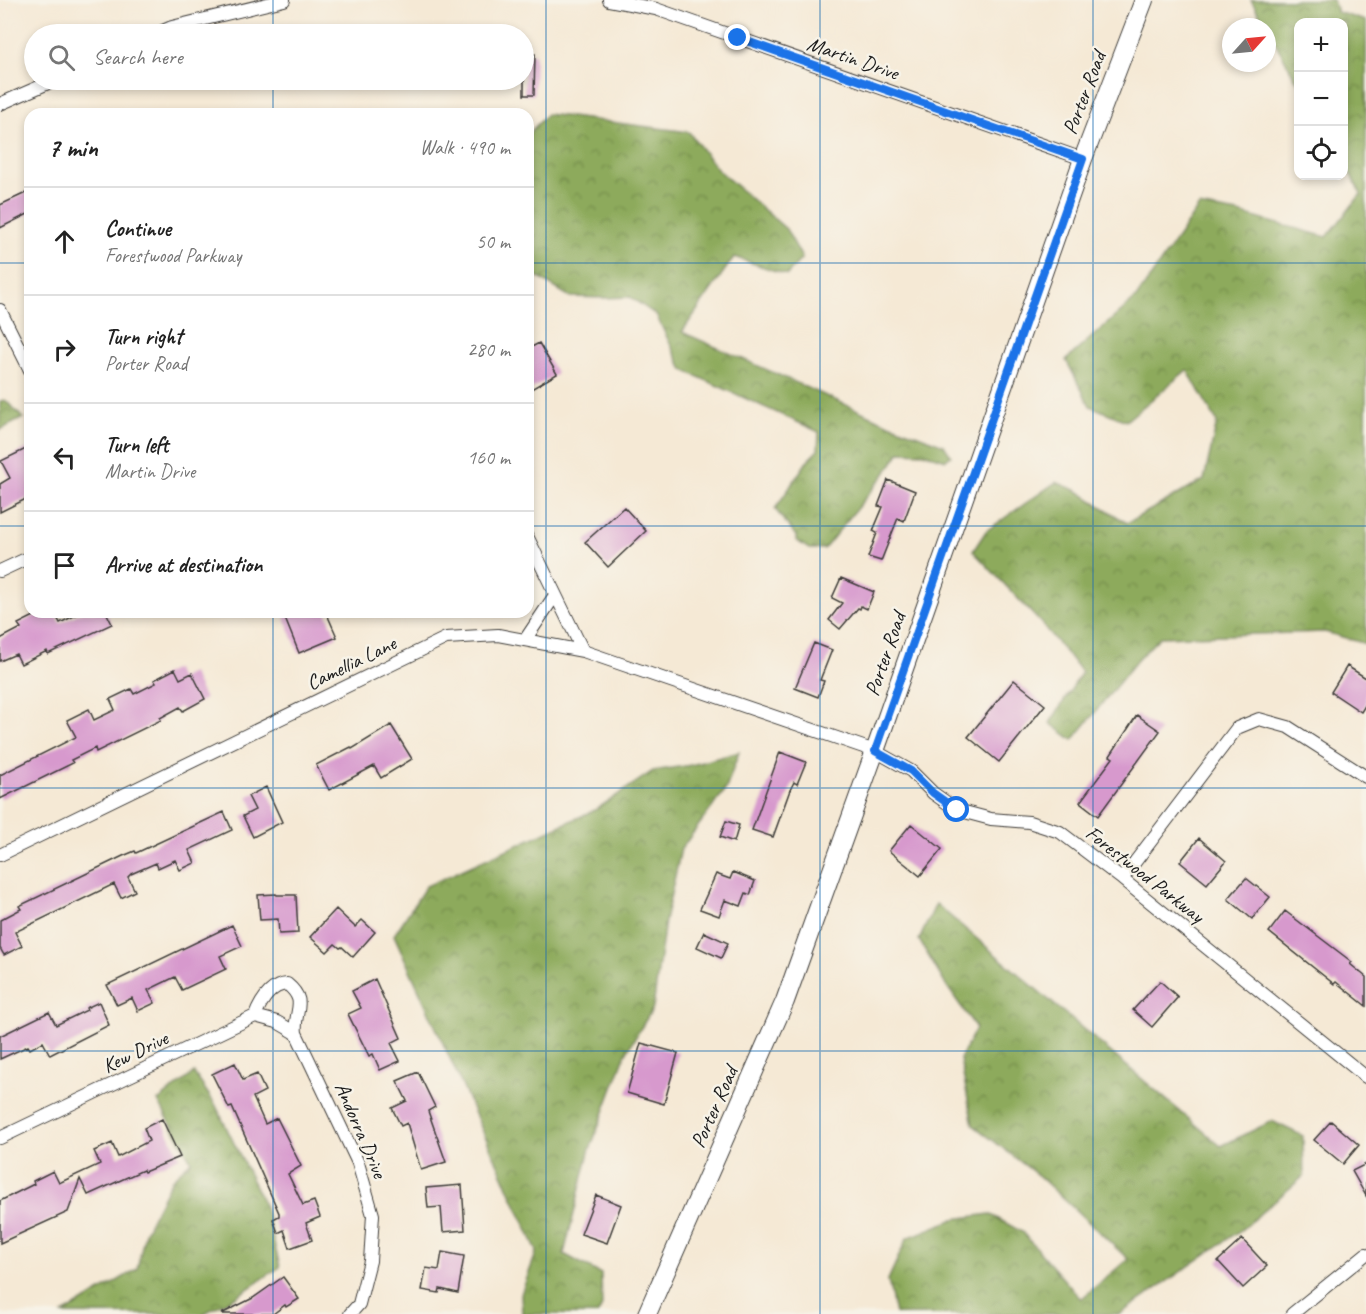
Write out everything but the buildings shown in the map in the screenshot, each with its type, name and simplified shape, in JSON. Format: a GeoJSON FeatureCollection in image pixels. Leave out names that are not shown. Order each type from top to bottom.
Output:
{"type":"FeatureCollection","features":[{"type":"Feature","properties":{"kind":"main road","name":"Porter Road"},"geometry":{"type":"LineString","coordinates":[[647,1314],[783,1004],[875,751],[1083,159],[1144,0]]}},
{"type":"Feature","properties":{"kind":"street"},"geometry":{"type":"LineString","coordinates":[[184,24],[284,0]]}},
{"type":"Feature","properties":{"kind":"street","name":"Martin Drive"},"geometry":{"type":"LineString","coordinates":[[609,0],[656,9],[1083,159]]}},
{"type":"Feature","properties":{"kind":"street"},"geometry":{"type":"LineString","coordinates":[[0,104],[33,90]]}},
{"type":"Feature","properties":{"kind":"street"},"geometry":{"type":"LineString","coordinates":[[0,310],[24,358]]}},
{"type":"Feature","properties":{"kind":"street"},"geometry":{"type":"LineString","coordinates":[[534,551],[583,651]]}},
{"type":"Feature","properties":{"kind":"street"},"geometry":{"type":"LineString","coordinates":[[0,571],[24,560]]}},
{"type":"Feature","properties":{"kind":"street"},"geometry":{"type":"LineString","coordinates":[[525,640],[555,595]]}},
{"type":"Feature","properties":{"kind":"street","name":"Camellia Lane"},"geometry":{"type":"LineString","coordinates":[[0,855],[446,638],[498,635],[583,651],[875,751]]}},
{"type":"Feature","properties":{"kind":"street"},"geometry":{"type":"LineString","coordinates":[[1122,879],[1237,728],[1259,719],[1288,727],[1366,777]]}},
{"type":"Feature","properties":{"kind":"street","name":"Forestwood Parkway"},"geometry":{"type":"LineString","coordinates":[[875,751],[911,771],[933,793],[957,810],[991,819],[1029,822],[1060,832],[1122,879],[1366,1077]]}},
{"type":"Feature","properties":{"kind":"street"},"geometry":{"type":"LineString","coordinates":[[287,984],[296,991],[300,1007],[296,1019],[296,1033],[277,1022],[255,1016],[264,998],[276,986],[287,984]]}},
{"type":"Feature","properties":{"kind":"street","name":"Kew Drive"},"geometry":{"type":"LineString","coordinates":[[0,1138],[255,1016]]}},
{"type":"Feature","properties":{"kind":"street","name":"Andorra Drive"},"geometry":{"type":"LineString","coordinates":[[296,1033],[358,1163],[373,1215],[370,1261],[359,1304],[350,1314]]}},
{"type":"Feature","properties":{"kind":"street"},"geometry":{"type":"LineString","coordinates":[[1292,1314],[1366,1254]]}},
{"type":"Feature","properties":{"kind":"green space"},"geometry":{"type":"Polygon","coordinates":[[[1251,0],[1333,0],[1337,12],[1366,21],[1366,644],[1325,632],[1160,637],[1138,659],[1073,740],[1050,723],[1082,672],[1040,622],[973,551],[986,531],[1056,482],[1078,491],[1127,523],[1204,480],[1217,422],[1187,370],[1126,421],[1090,406],[1066,360],[1136,298],[1199,206],[1238,213],[1327,237],[1361,194],[1348,170],[1348,18],[1294,18],[1294,76],[1276,44],[1276,18],[1261,18],[1251,0]]]}},
{"type":"Feature","properties":{"kind":"green space"},"geometry":{"type":"Polygon","coordinates":[[[547,114],[689,132],[717,169],[786,229],[802,258],[787,275],[734,257],[682,332],[887,423],[944,445],[951,456],[946,460],[924,453],[900,452],[824,549],[809,549],[796,540],[796,536],[775,509],[808,460],[818,450],[819,432],[683,370],[656,315],[630,297],[570,297],[534,275],[534,128],[547,114]]]}},
{"type":"Feature","properties":{"kind":"green space"},"geometry":{"type":"Polygon","coordinates":[[[5,400],[23,418],[0,430],[0,401],[5,400]]]}},
{"type":"Feature","properties":{"kind":"green space"},"geometry":{"type":"Polygon","coordinates":[[[739,752],[726,789],[681,849],[665,921],[653,1008],[626,1053],[589,1152],[564,1254],[601,1274],[602,1306],[598,1314],[522,1314],[521,1294],[537,1251],[394,935],[426,886],[595,810],[653,771],[691,765],[739,752]]]}},
{"type":"Feature","properties":{"kind":"green space"},"geometry":{"type":"Polygon","coordinates":[[[936,904],[1221,1146],[1272,1121],[1303,1136],[1304,1176],[1241,1230],[1120,1314],[895,1314],[888,1280],[907,1238],[954,1219],[990,1214],[1022,1232],[1081,1299],[1128,1259],[1040,1177],[973,1125],[960,1059],[976,1028],[944,982],[919,940],[936,904]]]}},
{"type":"Feature","properties":{"kind":"green space"},"geometry":{"type":"Polygon","coordinates":[[[194,1073],[215,1104],[265,1207],[280,1267],[237,1296],[203,1314],[63,1314],[137,1269],[145,1232],[172,1179],[191,1161],[158,1101],[194,1073]]]}},
{"type":"Feature","properties":{"kind":"route"},"geometry":{"type":"LineString","coordinates":[[738,38],[1083,159],[875,751],[911,771],[933,793],[957,810]]}}]}
